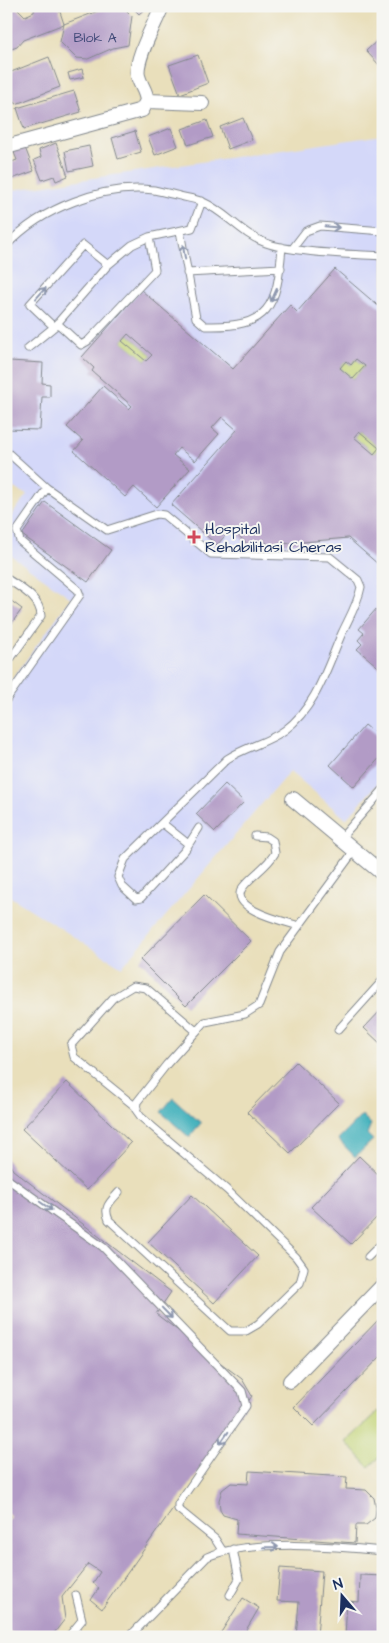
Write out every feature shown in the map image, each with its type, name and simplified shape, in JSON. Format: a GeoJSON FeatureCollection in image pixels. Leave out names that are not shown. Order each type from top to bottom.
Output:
{"type":"FeatureCollection","features":[{"type":"Feature","properties":{"kind":"street"},"geometry":{"type":"LineString","coordinates":[[6,147],[142,110],[147,101],[145,88],[138,76],[138,64],[162,6]]}},
{"type":"Feature","properties":{"kind":"street"},"geometry":{"type":"LineString","coordinates":[[147,101],[202,103]]}},
{"type":"Feature","properties":{"kind":"street"},"geometry":{"type":"LineString","coordinates":[[293,799],[383,874]]}},
{"type":"Feature","properties":{"kind":"street"},"geometry":{"type":"LineString","coordinates":[[290,1381],[383,1285]]}},
{"type":"Feature","properties":{"kind":"lane"},"geometry":{"type":"LineString","coordinates":[[6,246],[18,233],[60,207],[100,194],[126,190],[154,190],[202,201],[219,212],[240,230],[266,243],[282,247],[383,256]]}},
{"type":"Feature","properties":{"kind":"lane"},"geometry":{"type":"LineString","coordinates":[[28,348],[56,325],[108,265],[132,245],[149,237],[192,228],[202,201]]}},
{"type":"Feature","properties":{"kind":"lane"},"geometry":{"type":"LineString","coordinates":[[293,248],[306,231],[320,226],[383,232]]}},
{"type":"Feature","properties":{"kind":"lane"},"geometry":{"type":"LineString","coordinates":[[180,231],[196,318],[200,324],[205,326],[233,327],[253,321],[269,305],[276,292],[281,268],[282,247]]}},
{"type":"Feature","properties":{"kind":"lane"},"geometry":{"type":"LineString","coordinates":[[108,265],[83,245],[30,304],[81,344],[88,341],[155,270],[149,237]]}},
{"type":"Feature","properties":{"kind":"lane"},"geometry":{"type":"LineString","coordinates":[[187,273],[281,268]]}},
{"type":"Feature","properties":{"kind":"lane"},"geometry":{"type":"LineString","coordinates":[[6,451],[47,488],[107,530],[158,514],[164,515],[211,554],[330,557],[358,580],[361,587],[323,682],[300,716],[285,730],[227,759],[126,859],[122,865],[119,882],[136,899],[141,898],[185,850],[187,843],[199,828]]}},
{"type":"Feature","properties":{"kind":"lane"},"geometry":{"type":"LineString","coordinates":[[6,700],[80,595],[78,590],[20,541],[18,536],[17,531],[47,488]]}},
{"type":"Feature","properties":{"kind":"lane"},"geometry":{"type":"LineString","coordinates":[[6,578],[33,597],[40,607],[40,616],[6,665]]}},
{"type":"Feature","properties":{"kind":"lane"},"geometry":{"type":"LineString","coordinates":[[340,839],[383,790]]}},
{"type":"Feature","properties":{"kind":"lane"},"geometry":{"type":"LineString","coordinates":[[162,823],[187,843]]}},
{"type":"Feature","properties":{"kind":"lane"},"geometry":{"type":"LineString","coordinates":[[255,836],[267,837],[272,841],[275,853],[266,865],[240,890],[240,898],[260,914],[299,926]]}},
{"type":"Feature","properties":{"kind":"lane"},"geometry":{"type":"LineString","coordinates":[[118,1192],[107,1205],[105,1212],[109,1220],[230,1331],[246,1331],[258,1324],[300,1283],[304,1268],[296,1257],[227,1190],[141,1117],[137,1108],[137,1102],[161,1071],[205,1022],[211,1019],[245,1014],[259,1005],[280,952],[354,850]]}},
{"type":"Feature","properties":{"kind":"lane"},"geometry":{"type":"LineString","coordinates":[[338,1030],[383,980]]}},
{"type":"Feature","properties":{"kind":"lane"},"geometry":{"type":"LineString","coordinates":[[137,1108],[74,1057],[71,1045],[114,998],[133,986],[146,988],[196,1031]]}},
{"type":"Feature","properties":{"kind":"lane"},"geometry":{"type":"LineString","coordinates":[[6,1178],[102,1247],[242,1391],[246,1406],[178,1504],[178,1509],[215,1539],[222,1550]]}},
{"type":"Feature","properties":{"kind":"lane"},"geometry":{"type":"LineString","coordinates":[[368,1257],[383,1242]]}},
{"type":"Feature","properties":{"kind":"lane"},"geometry":{"type":"LineString","coordinates":[[127,1637],[138,1634],[207,1557],[222,1550],[342,1547],[383,1551]]}},
{"type":"Feature","properties":{"kind":"lane"},"geometry":{"type":"LineString","coordinates":[[230,1595],[239,1579],[233,1549]]}},
{"type":"Feature","properties":{"kind":"lane"},"geometry":{"type":"LineString","coordinates":[[68,1637],[82,1620],[76,1595]]}},
{"type":"Feature","properties":{"kind":"shaded area","name":"Hospital Rehabilitasi Cheras"},"geometry":{"type":"Polygon","coordinates":[[[383,135],[383,778],[346,819],[290,771],[122,967],[6,894],[6,688],[71,598],[6,552],[6,523],[27,495],[6,484],[6,191],[383,135]]]}},
{"type":"Feature","properties":{"kind":"green space"},"geometry":{"type":"Polygon","coordinates":[[[128,334],[152,355],[146,361],[122,341],[128,334]]]}},
{"type":"Feature","properties":{"kind":"green space"},"geometry":{"type":"Polygon","coordinates":[[[356,359],[365,366],[353,379],[340,368],[346,361],[351,365],[356,359]]]}},
{"type":"Feature","properties":{"kind":"green space"},"geometry":{"type":"Polygon","coordinates":[[[359,431],[379,448],[374,454],[354,437],[359,431]]]}},
{"type":"Feature","properties":{"kind":"green space"},"geometry":{"type":"Polygon","coordinates":[[[379,1411],[383,1415],[383,1454],[369,1467],[346,1442],[379,1411]]]}},
{"type":"Feature","properties":{"kind":"water"},"geometry":{"type":"Polygon","coordinates":[[[173,1098],[201,1123],[189,1137],[161,1112],[173,1098]]]}},
{"type":"Feature","properties":{"kind":"water"},"geometry":{"type":"Polygon","coordinates":[[[362,1115],[371,1124],[367,1134],[373,1140],[355,1157],[338,1139],[362,1115]]]}},
{"type":"Feature","properties":{"kind":"building"},"geometry":{"type":"Polygon","coordinates":[[[6,6],[15,6],[25,16],[34,12],[35,6],[58,6],[64,24],[23,40],[17,47],[6,51],[6,6]]]}},
{"type":"Feature","properties":{"kind":"building"},"geometry":{"type":"Polygon","coordinates":[[[111,6],[122,6],[132,16],[128,45],[113,48],[88,59],[76,58],[60,42],[64,24],[111,6]]]}},
{"type":"Feature","properties":{"kind":"building"},"geometry":{"type":"Polygon","coordinates":[[[131,6],[148,6],[139,14],[131,6]]]}},
{"type":"Feature","properties":{"kind":"building"},"geometry":{"type":"Polygon","coordinates":[[[383,35],[383,69],[366,51],[383,35]]]}},
{"type":"Feature","properties":{"kind":"building"},"geometry":{"type":"Polygon","coordinates":[[[198,55],[208,83],[180,94],[169,65],[198,55]]]}},
{"type":"Feature","properties":{"kind":"building"},"geometry":{"type":"Polygon","coordinates":[[[49,57],[60,87],[16,104],[15,101],[6,104],[6,74],[49,57]]]}},
{"type":"Feature","properties":{"kind":"building"},"geometry":{"type":"Polygon","coordinates":[[[82,69],[84,77],[70,80],[68,73],[82,69]]]}},
{"type":"Feature","properties":{"kind":"building"},"geometry":{"type":"Polygon","coordinates":[[[74,91],[81,112],[24,129],[17,108],[74,91]]]}},
{"type":"Feature","properties":{"kind":"building"},"geometry":{"type":"Polygon","coordinates":[[[243,118],[252,140],[228,149],[220,127],[243,118]]]}},
{"type":"Feature","properties":{"kind":"building"},"geometry":{"type":"Polygon","coordinates":[[[207,120],[213,137],[188,145],[182,129],[207,120]]]}},
{"type":"Feature","properties":{"kind":"building"},"geometry":{"type":"Polygon","coordinates":[[[171,128],[178,146],[155,155],[148,137],[171,128]]]}},
{"type":"Feature","properties":{"kind":"building"},"geometry":{"type":"Polygon","coordinates":[[[135,131],[141,152],[118,159],[112,138],[135,131]]]}},
{"type":"Feature","properties":{"kind":"building"},"geometry":{"type":"Polygon","coordinates":[[[56,143],[68,176],[56,181],[54,176],[42,180],[34,160],[41,157],[39,150],[56,143]]]}},
{"type":"Feature","properties":{"kind":"building"},"geometry":{"type":"Polygon","coordinates":[[[24,145],[34,171],[9,180],[6,164],[17,160],[13,150],[24,145]]]}},
{"type":"Feature","properties":{"kind":"building"},"geometry":{"type":"Polygon","coordinates":[[[89,146],[93,166],[69,171],[65,151],[89,146]]]}},
{"type":"Feature","properties":{"kind":"building"},"geometry":{"type":"Polygon","coordinates":[[[335,269],[383,310],[383,560],[379,565],[348,538],[269,545],[262,539],[253,549],[231,529],[217,545],[171,505],[237,430],[222,417],[212,428],[219,434],[195,461],[179,448],[173,455],[190,469],[156,507],[134,487],[125,497],[74,451],[83,441],[67,427],[103,386],[129,409],[132,406],[92,371],[94,368],[82,357],[141,290],[233,369],[290,305],[297,312],[335,269]],[[128,334],[122,341],[146,361],[152,355],[128,334]],[[356,359],[351,365],[346,361],[340,368],[353,379],[365,366],[356,359]],[[359,431],[354,437],[374,454],[379,448],[359,431]]]}},
{"type":"Feature","properties":{"kind":"building"},"geometry":{"type":"Polygon","coordinates":[[[10,361],[43,363],[42,383],[50,384],[50,397],[42,397],[40,430],[6,429],[10,361]]]}},
{"type":"Feature","properties":{"kind":"building"},"geometry":{"type":"Polygon","coordinates":[[[45,502],[111,550],[88,582],[22,535],[45,502]]]}},
{"type":"Feature","properties":{"kind":"building"},"geometry":{"type":"Polygon","coordinates":[[[6,597],[22,609],[6,631],[6,597]]]}},
{"type":"Feature","properties":{"kind":"building"},"geometry":{"type":"Polygon","coordinates":[[[383,606],[383,671],[357,649],[362,644],[358,640],[364,633],[359,629],[377,608],[379,610],[383,606]]]}},
{"type":"Feature","properties":{"kind":"building"},"geometry":{"type":"Polygon","coordinates":[[[365,725],[383,740],[383,754],[354,787],[330,765],[365,725]]]}},
{"type":"Feature","properties":{"kind":"building"},"geometry":{"type":"Polygon","coordinates":[[[225,784],[244,802],[215,832],[196,814],[225,784]]]}},
{"type":"Feature","properties":{"kind":"building"},"geometry":{"type":"Polygon","coordinates":[[[204,895],[251,941],[186,1006],[140,960],[204,895]]]}},
{"type":"Feature","properties":{"kind":"building"},"geometry":{"type":"Polygon","coordinates":[[[383,1008],[383,1046],[364,1028],[383,1008]]]}},
{"type":"Feature","properties":{"kind":"building"},"geometry":{"type":"Polygon","coordinates":[[[296,1062],[339,1103],[290,1153],[247,1112],[296,1062]]]}},
{"type":"Feature","properties":{"kind":"building"},"geometry":{"type":"Polygon","coordinates":[[[67,1082],[131,1143],[87,1190],[22,1129],[67,1082]]]}},
{"type":"Feature","properties":{"kind":"building"},"geometry":{"type":"Polygon","coordinates":[[[359,1156],[383,1179],[383,1211],[351,1244],[311,1207],[359,1156]]]}},
{"type":"Feature","properties":{"kind":"building"},"geometry":{"type":"Polygon","coordinates":[[[6,1158],[13,1170],[171,1292],[156,1314],[242,1379],[252,1396],[102,1609],[91,1600],[99,1588],[93,1583],[100,1572],[88,1564],[62,1597],[65,1619],[51,1637],[16,1637],[6,1628],[6,1522],[11,1516],[6,1512],[6,1158]]]}},
{"type":"Feature","properties":{"kind":"building"},"geometry":{"type":"Polygon","coordinates":[[[192,1195],[258,1256],[214,1303],[148,1242],[192,1195]]]}},
{"type":"Feature","properties":{"kind":"building"},"geometry":{"type":"Polygon","coordinates":[[[383,1315],[383,1354],[313,1426],[294,1407],[383,1315]]]}},
{"type":"Feature","properties":{"kind":"building"},"geometry":{"type":"Polygon","coordinates":[[[249,1471],[347,1477],[346,1489],[366,1490],[374,1498],[375,1518],[366,1525],[356,1525],[355,1543],[236,1534],[237,1519],[223,1515],[220,1510],[219,1500],[222,1490],[231,1483],[248,1484],[249,1471]]]}},
{"type":"Feature","properties":{"kind":"building"},"geometry":{"type":"Polygon","coordinates":[[[280,1568],[322,1571],[317,1637],[296,1637],[299,1602],[277,1601],[280,1568]]]}},
{"type":"Feature","properties":{"kind":"building"},"geometry":{"type":"Polygon","coordinates":[[[360,1575],[383,1576],[383,1637],[345,1637],[347,1601],[359,1602],[360,1575]]]}},
{"type":"Feature","properties":{"kind":"building"},"geometry":{"type":"Polygon","coordinates":[[[243,1598],[259,1608],[242,1637],[218,1637],[243,1598]]]}},
{"type":"Feature","properties":{"kind":"place","name":"Hospital Rehabilitasi Cheras"},"geometry":{"type":"Point","coordinates":[194,537]}}]}
